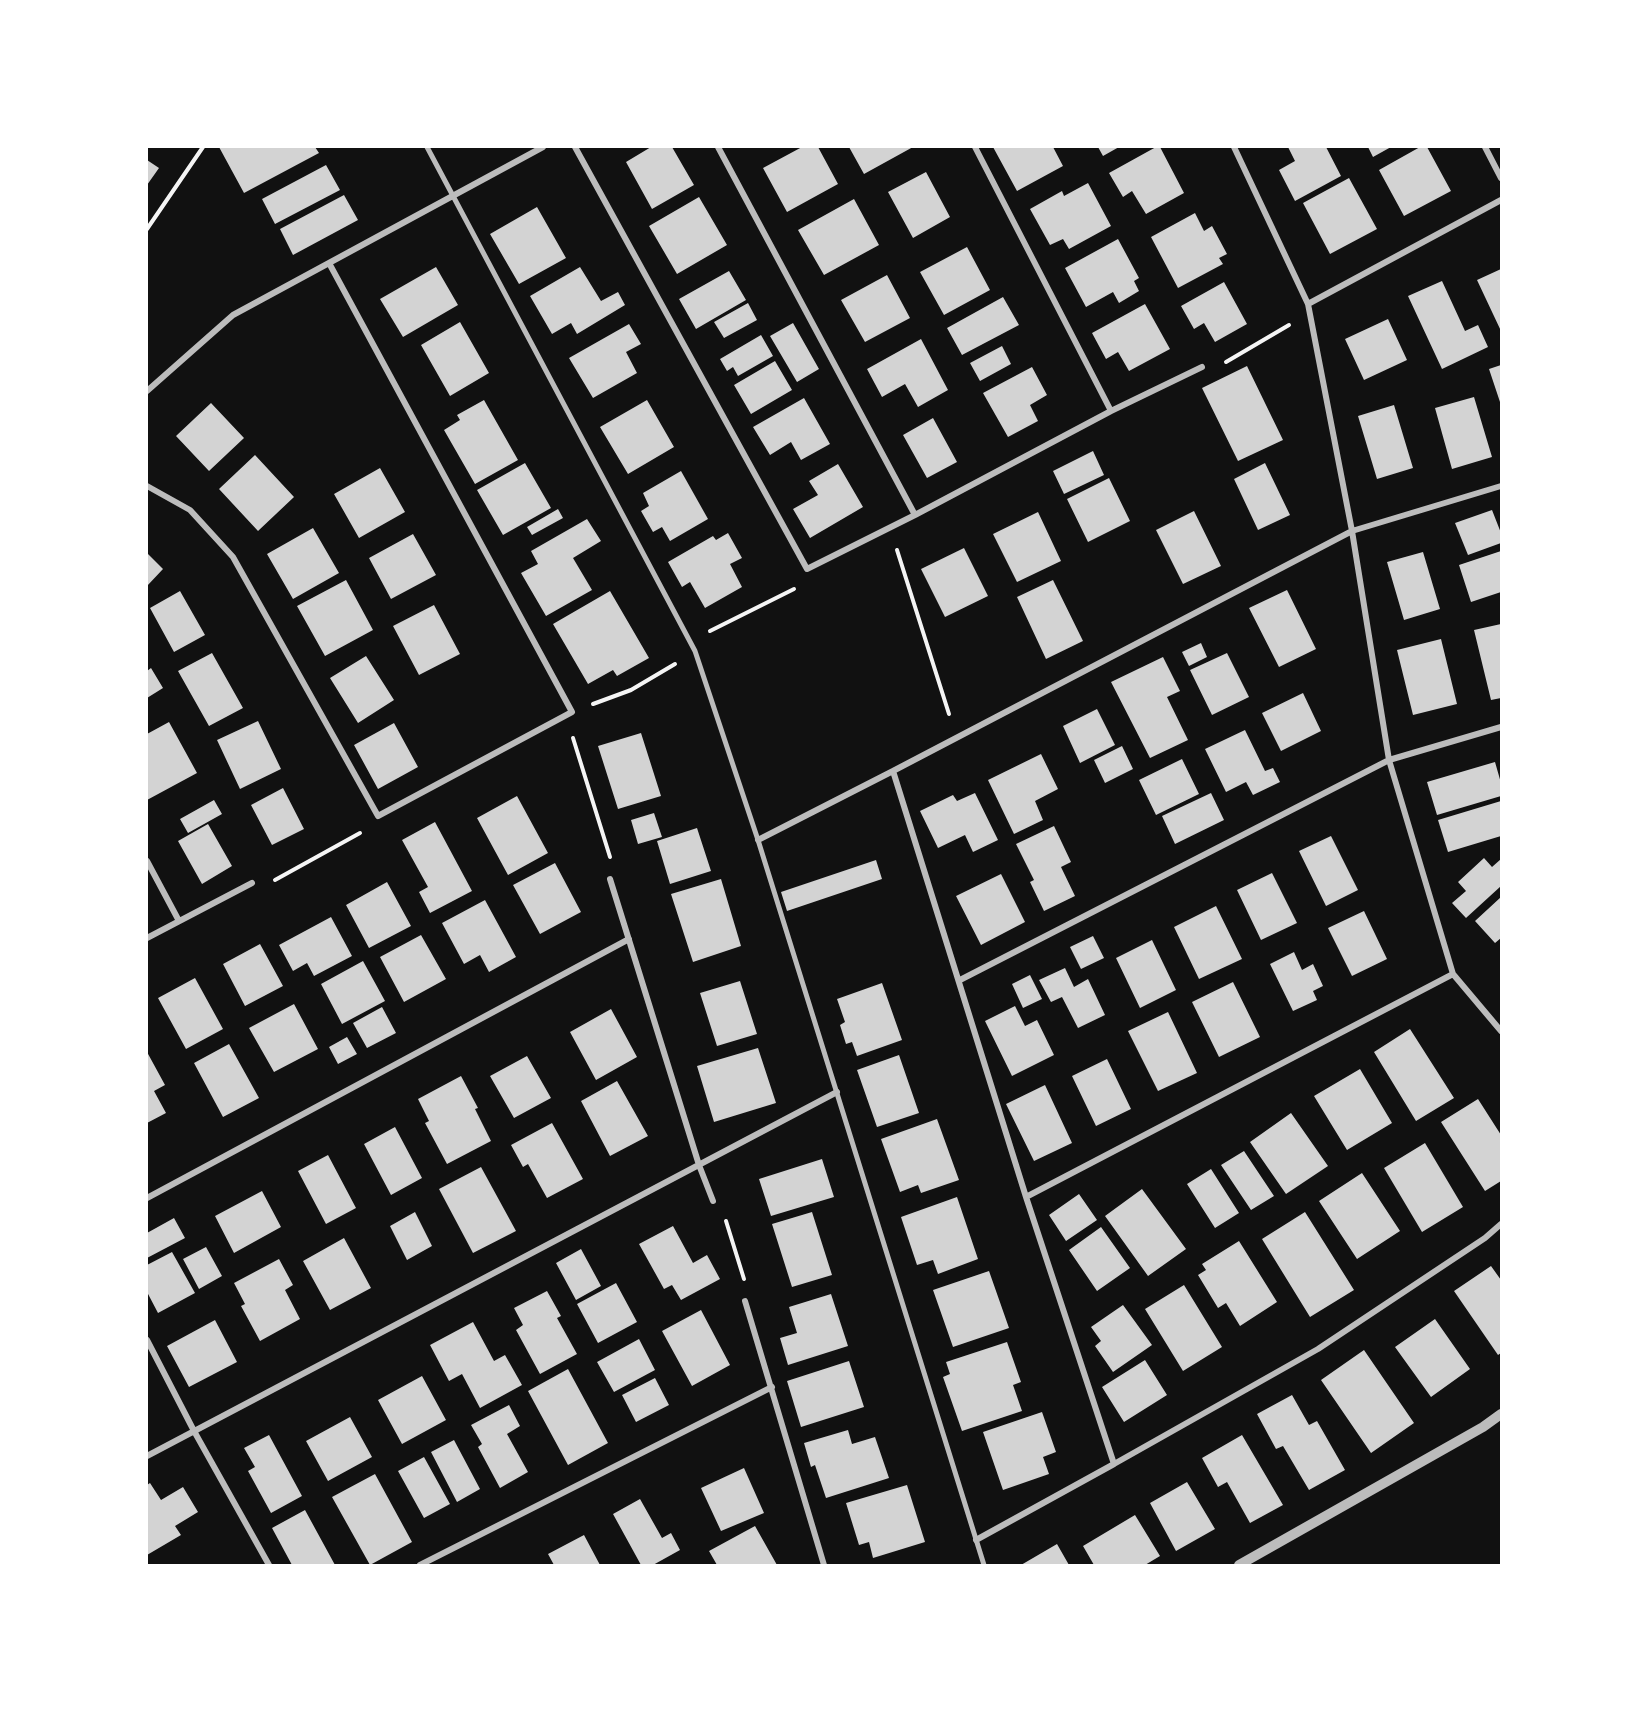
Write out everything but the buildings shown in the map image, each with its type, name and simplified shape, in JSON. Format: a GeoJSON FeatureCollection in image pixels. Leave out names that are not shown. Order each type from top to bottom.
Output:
{"type":"FeatureCollection","features":[{"type":"Feature","properties":{"kind":"street"},"geometry":{"type":"LineString","coordinates":[[427,147],[695,651],[758,840],[984,1565]]}},
{"type":"Feature","properties":{"kind":"street"},"geometry":{"type":"LineString","coordinates":[[147,391],[233,315],[543,147]]}},
{"type":"Feature","properties":{"kind":"street"},"geometry":{"type":"LineString","coordinates":[[575,147],[807,569],[915,515],[1111,411],[1202,367]]}},
{"type":"Feature","properties":{"kind":"street"},"geometry":{"type":"LineString","coordinates":[[718,147],[915,515]]}},
{"type":"Feature","properties":{"kind":"street"},"geometry":{"type":"LineString","coordinates":[[975,147],[1111,411]]}},
{"type":"Feature","properties":{"kind":"street"},"geometry":{"type":"LineString","coordinates":[[1233,147],[1308,304],[1352,531],[1389,760],[1453,974],[1501,1031]]}},
{"type":"Feature","properties":{"kind":"street"},"geometry":{"type":"LineString","coordinates":[[1485,147],[1501,178]]}},
{"type":"Feature","properties":{"kind":"street"},"geometry":{"type":"LineString","coordinates":[[1308,304],[1501,200]]}},
{"type":"Feature","properties":{"kind":"street"},"geometry":{"type":"LineString","coordinates":[[147,486],[189,510],[233,557],[378,816],[572,712],[329,264]]}},
{"type":"Feature","properties":{"kind":"street"},"geometry":{"type":"LineString","coordinates":[[758,840],[1352,531],[1501,486]]}},
{"type":"Feature","properties":{"kind":"street"},"geometry":{"type":"LineString","coordinates":[[960,980],[1389,760],[1501,727]]}},
{"type":"Feature","properties":{"kind":"street"},"geometry":{"type":"LineString","coordinates":[[893,771],[1026,1197],[1114,1464]]}},
{"type":"Feature","properties":{"kind":"street"},"geometry":{"type":"LineString","coordinates":[[147,861],[179,921]]}},
{"type":"Feature","properties":{"kind":"street"},"geometry":{"type":"LineString","coordinates":[[610,879],[699,1165],[713,1201]]}},
{"type":"Feature","properties":{"kind":"street"},"geometry":{"type":"LineString","coordinates":[[147,938],[252,883]]}},
{"type":"Feature","properties":{"kind":"street"},"geometry":{"type":"LineString","coordinates":[[147,1198],[629,939]]}},
{"type":"Feature","properties":{"kind":"street"},"geometry":{"type":"LineString","coordinates":[[1026,1197],[1453,974]]}},
{"type":"Feature","properties":{"kind":"street"},"geometry":{"type":"LineString","coordinates":[[147,1456],[837,1092]]}},
{"type":"Feature","properties":{"kind":"street"},"geometry":{"type":"LineString","coordinates":[[976,1540],[1318,1349],[1485,1238],[1501,1224]]}},
{"type":"Feature","properties":{"kind":"street"},"geometry":{"type":"LineString","coordinates":[[745,1301],[824,1565]]}},
{"type":"Feature","properties":{"kind":"street"},"geometry":{"type":"LineString","coordinates":[[147,1340],[194,1431],[269,1565]]}},
{"type":"Feature","properties":{"kind":"street"},"geometry":{"type":"LineString","coordinates":[[420,1565],[772,1386]]}},
{"type":"Feature","properties":{"kind":"street"},"geometry":{"type":"LineString","coordinates":[[1239,1565],[1483,1427],[1501,1414]]}},
{"type":"Feature","properties":{"kind":"path"},"geometry":{"type":"LineString","coordinates":[[147,229],[203,147]]}},
{"type":"Feature","properties":{"kind":"path"},"geometry":{"type":"LineString","coordinates":[[1202,367],[1216,368],[1310,312]]}},
{"type":"Feature","properties":{"kind":"path"},"geometry":{"type":"LineString","coordinates":[[890,527],[956,738]]}},
{"type":"Feature","properties":{"kind":"path"},"geometry":{"type":"LineString","coordinates":[[610,879],[611,859],[571,733],[572,712],[631,690],[695,651],[707,632],[795,588],[807,569]]}},
{"type":"Feature","properties":{"kind":"path"},"geometry":{"type":"LineString","coordinates":[[252,883],[278,880],[360,833],[378,816]]}},
{"type":"Feature","properties":{"kind":"path"},"geometry":{"type":"LineString","coordinates":[[713,1201],[724,1214],[738,1256],[744,1277],[745,1301]]}}]}
